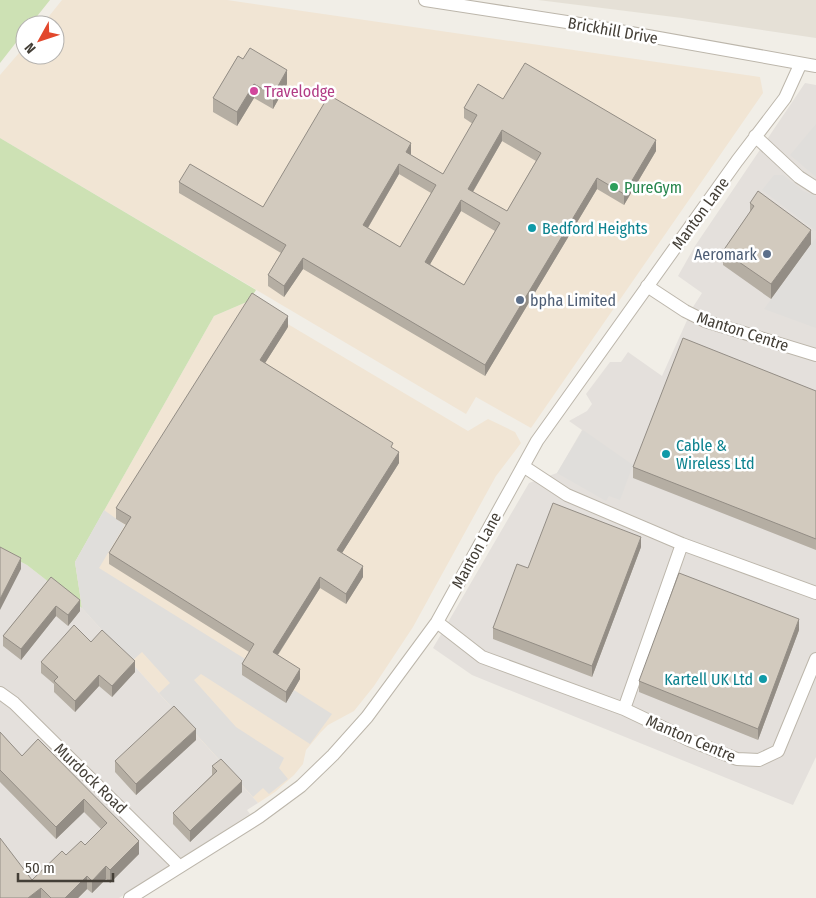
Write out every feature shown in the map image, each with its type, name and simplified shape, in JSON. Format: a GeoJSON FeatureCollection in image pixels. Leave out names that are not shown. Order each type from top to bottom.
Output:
{"type":"FeatureCollection","features":[{"type":"Feature","properties":{"kind":"street","name":"Brickhill Drive"},"geometry":{"type":"LineString","coordinates":[[425,0],[586,25],[800,64]]}},
{"type":"Feature","properties":{"kind":"street"},"geometry":{"type":"LineString","coordinates":[[800,64],[816,66]]}},
{"type":"Feature","properties":{"kind":"street","name":"Manton Lane"},"geometry":{"type":"LineString","coordinates":[[130,898],[260,817],[301,786],[333,755],[367,717],[437,622],[537,441],[755,136],[785,98],[800,64]]}},
{"type":"Feature","properties":{"kind":"street"},"geometry":{"type":"LineString","coordinates":[[755,136],[799,177],[816,188]]}},
{"type":"Feature","properties":{"kind":"street","name":"Manton Centre"},"geometry":{"type":"LineString","coordinates":[[647,286],[705,321],[816,355]]}},
{"type":"Feature","properties":{"kind":"street"},"geometry":{"type":"LineString","coordinates":[[523,466],[567,495],[682,544],[816,593]]}},
{"type":"Feature","properties":{"kind":"street"},"geometry":{"type":"LineString","coordinates":[[624,709],[682,544]]}},
{"type":"Feature","properties":{"kind":"street","name":"Manton Centre"},"geometry":{"type":"LineString","coordinates":[[437,622],[482,656],[624,709],[689,740],[737,759],[759,760],[778,751],[816,659]]}},
{"type":"Feature","properties":{"kind":"street","name":"Murdock Road"},"geometry":{"type":"LineString","coordinates":[[0,693],[14,703],[179,866]]}},
{"type":"Feature","properties":{"kind":"shaded area"},"geometry":{"type":"Polygon","coordinates":[[[62,0],[227,0],[760,77],[763,93],[531,428],[476,397],[466,414],[0,138],[0,75],[15,58],[15,65],[65,65],[65,15],[50,15],[62,0]]]}},
{"type":"Feature","properties":{"kind":"shaded area"},"geometry":{"type":"Polygon","coordinates":[[[538,0],[816,0],[816,38],[682,18],[538,0]]]}},
{"type":"Feature","properties":{"kind":"shaded area"},"geometry":{"type":"Polygon","coordinates":[[[805,83],[816,85],[816,757],[793,805],[472,675],[433,648],[529,483],[557,473],[582,430],[569,421],[587,411],[592,404],[586,394],[610,362],[621,362],[628,352],[662,376],[693,307],[702,293],[678,276],[695,246],[805,83]]]}},
{"type":"Feature","properties":{"kind":"shaded area"},"geometry":{"type":"Polygon","coordinates":[[[816,124],[816,177],[790,155],[816,124]]]}},
{"type":"Feature","properties":{"kind":"shaded area"},"geometry":{"type":"Polygon","coordinates":[[[774,175],[783,175],[803,191],[816,196],[816,231],[762,190],[774,175]]]}},
{"type":"Feature","properties":{"kind":"shaded area"},"geometry":{"type":"Polygon","coordinates":[[[816,238],[816,328],[764,309],[816,238]]]}},
{"type":"Feature","properties":{"kind":"shaded area"},"geometry":{"type":"Polygon","coordinates":[[[249,301],[468,431],[488,419],[515,432],[521,443],[496,476],[413,627],[374,686],[354,711],[328,725],[321,732],[306,750],[303,764],[294,775],[275,792],[258,803],[82,608],[75,562],[214,316],[249,301]]]}},
{"type":"Feature","properties":{"kind":"shaded area"},"geometry":{"type":"Polygon","coordinates":[[[583,430],[633,465],[620,500],[609,496],[606,501],[557,473],[583,430]]]}},
{"type":"Feature","properties":{"kind":"shaded area"},"geometry":{"type":"Polygon","coordinates":[[[104,510],[125,525],[99,568],[250,662],[286,702],[294,690],[332,714],[310,744],[201,674],[194,680],[236,727],[284,758],[279,768],[288,779],[269,794],[263,788],[253,797],[159,693],[170,683],[142,652],[131,662],[82,608],[75,562],[104,510]]]}},
{"type":"Feature","properties":{"kind":"shaded area"},"geometry":{"type":"Polygon","coordinates":[[[0,551],[27,565],[82,608],[258,803],[247,810],[250,814],[119,898],[0,898],[0,551]]]}},
{"type":"Feature","properties":{"kind":"green space"},"geometry":{"type":"Polygon","coordinates":[[[0,0],[50,0],[38,15],[15,15],[15,44],[0,63],[0,0]]]}},
{"type":"Feature","properties":{"kind":"green space"},"geometry":{"type":"Polygon","coordinates":[[[0,138],[256,290],[249,301],[214,316],[75,562],[82,608],[27,565],[0,551],[0,138]]]}},
{"type":"Feature","properties":{"kind":"building"},"geometry":{"type":"Polygon","coordinates":[[[250,48],[287,70],[273,95],[254,84],[237,112],[213,98],[238,56],[243,59],[250,48]]]}},
{"type":"Feature","properties":{"kind":"building","name":"Bedford Heights"},"geometry":{"type":"Polygon","coordinates":[[[525,63],[656,140],[624,194],[597,178],[485,365],[303,258],[284,286],[268,275],[286,245],[179,182],[190,164],[263,207],[329,95],[411,143],[406,152],[443,174],[477,115],[464,108],[478,84],[503,99],[525,63]],[[502,130],[468,189],[507,211],[541,153],[502,130]],[[399,164],[363,225],[400,247],[436,185],[399,164]],[[461,200],[425,262],[464,285],[500,223],[461,200]]]}},
{"type":"Feature","properties":{"kind":"building","name":"Aeromark"},"geometry":{"type":"Polygon","coordinates":[[[758,191],[811,230],[771,284],[723,251],[754,206],[750,203],[758,191]]]}},
{"type":"Feature","properties":{"kind":"building"},"geometry":{"type":"Polygon","coordinates":[[[252,293],[288,316],[260,360],[393,443],[391,447],[399,452],[337,550],[363,566],[346,594],[320,577],[273,652],[300,669],[286,692],[242,664],[254,644],[109,553],[131,517],[116,508],[252,293]]]}},
{"type":"Feature","properties":{"kind":"building"},"geometry":{"type":"Polygon","coordinates":[[[683,338],[816,391],[816,539],[633,467],[683,338]]]}},
{"type":"Feature","properties":{"kind":"building"},"geometry":{"type":"Polygon","coordinates":[[[553,503],[641,537],[592,666],[493,628],[517,564],[528,568],[553,503]]]}},
{"type":"Feature","properties":{"kind":"building"},"geometry":{"type":"Polygon","coordinates":[[[0,547],[21,558],[0,599],[0,547]]]}},
{"type":"Feature","properties":{"kind":"building"},"geometry":{"type":"Polygon","coordinates":[[[679,573],[799,619],[758,729],[639,681],[679,573]]]}},
{"type":"Feature","properties":{"kind":"building"},"geometry":{"type":"Polygon","coordinates":[[[51,577],[80,600],[68,615],[56,606],[21,649],[3,636],[51,577]]]}},
{"type":"Feature","properties":{"kind":"building"},"geometry":{"type":"Polygon","coordinates":[[[74,625],[91,642],[102,630],[135,661],[112,686],[99,675],[75,701],[54,681],[58,677],[41,662],[74,625]]]}},
{"type":"Feature","properties":{"kind":"building"},"geometry":{"type":"Polygon","coordinates":[[[174,706],[196,729],[136,784],[115,761],[174,706]]]}},
{"type":"Feature","properties":{"kind":"building"},"geometry":{"type":"Polygon","coordinates":[[[0,732],[22,756],[38,739],[139,841],[110,870],[106,866],[92,881],[87,876],[65,898],[51,898],[41,888],[28,898],[0,898],[0,838],[32,880],[62,851],[66,855],[81,841],[85,845],[107,823],[84,799],[56,827],[0,770],[0,732]]]}},
{"type":"Feature","properties":{"kind":"building"},"geometry":{"type":"Polygon","coordinates":[[[221,759],[242,781],[190,831],[173,813],[217,771],[212,766],[221,759]]]}},
{"type":"Feature","properties":{"kind":"place","name":"Travelodge"},"geometry":{"type":"Point","coordinates":[254,91]}},
{"type":"Feature","properties":{"kind":"place","name":"PureGym"},"geometry":{"type":"Point","coordinates":[614,187]}},
{"type":"Feature","properties":{"kind":"place","name":"Bedford Heights"},"geometry":{"type":"Point","coordinates":[532,228]}},
{"type":"Feature","properties":{"kind":"place","name":"Aeromark"},"geometry":{"type":"Point","coordinates":[767,254]}},
{"type":"Feature","properties":{"kind":"place","name":"bpha Limited"},"geometry":{"type":"Point","coordinates":[520,300]}},
{"type":"Feature","properties":{"kind":"place","name":"Cable & Wireless Ltd"},"geometry":{"type":"Point","coordinates":[666,454]}},
{"type":"Feature","properties":{"kind":"place","name":"Kartell UK Ltd"},"geometry":{"type":"Point","coordinates":[763,679]}}]}
